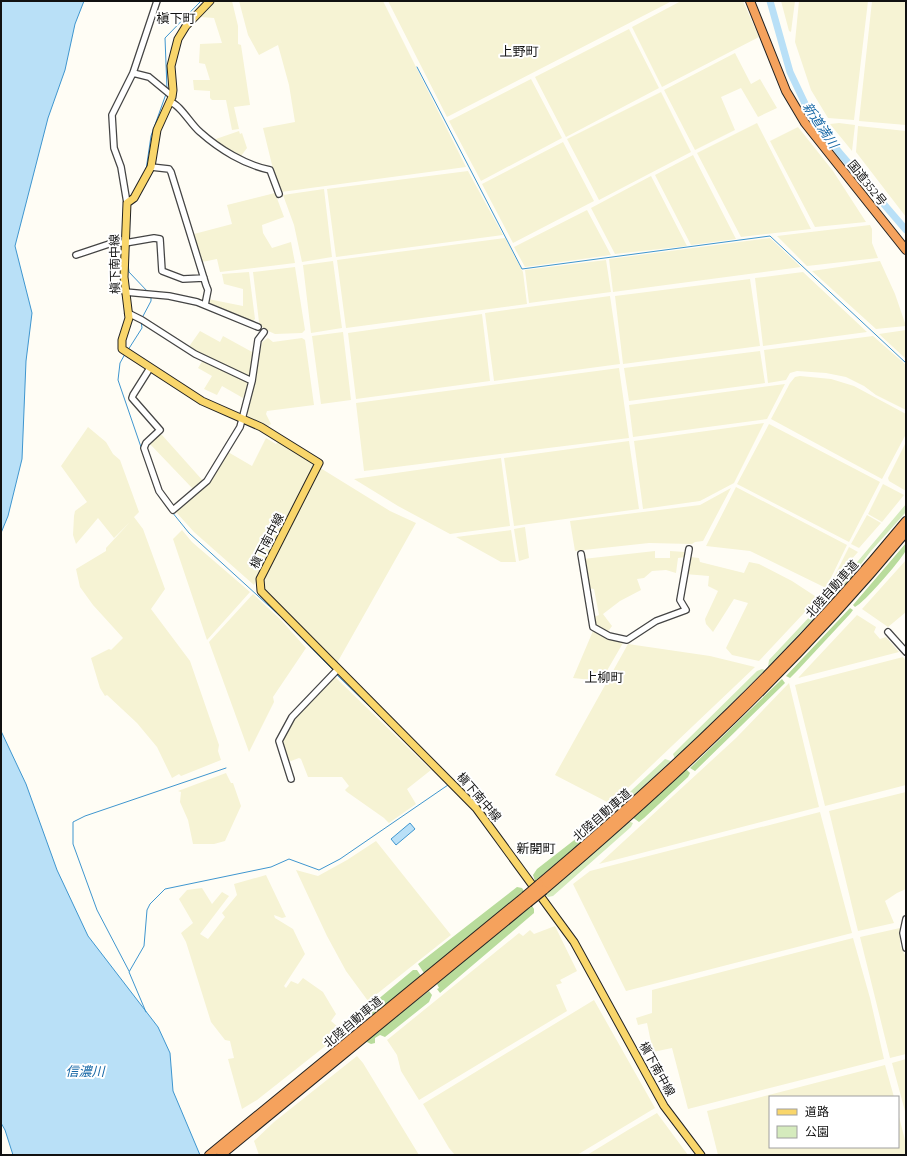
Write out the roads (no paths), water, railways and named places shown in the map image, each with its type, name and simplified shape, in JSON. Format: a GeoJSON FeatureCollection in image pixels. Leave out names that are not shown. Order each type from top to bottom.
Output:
{"type":"FeatureCollection","features":[{"type":"Feature","properties":{"kind":"highway","name":"国道352号"},"geometry":{"type":"LineString","coordinates":[[750,1],[786,90],[805,123],[906,250]]}},
{"type":"Feature","properties":{"kind":"highway","name":"北陸自動車道"},"geometry":{"type":"LineString","coordinates":[[542,887],[655,784],[740,703],[813,628],[906,522]]}},
{"type":"Feature","properties":{"kind":"highway","name":"北陸自動車道"},"geometry":{"type":"LineString","coordinates":[[209,1155],[361,1035],[658,791],[745,708],[819,632],[906,532]]}},
{"type":"Feature","properties":{"kind":"highway","name":"北陸自動車道"},"geometry":{"type":"LineString","coordinates":[[221,1155],[361,1035]]}},
{"type":"Feature","properties":{"kind":"main road"},"geometry":{"type":"LineString","coordinates":[[127,203],[134,198],[151,167],[158,130],[171,99],[171,66],[176,42],[186,26],[210,1]]}},
{"type":"Feature","properties":{"kind":"main road","name":"槇下南中線"},"geometry":{"type":"LineString","coordinates":[[127,203],[124,277],[129,322],[122,340],[122,349],[202,400],[268,430],[319,463],[259,584],[265,596],[467,798],[498,836],[574,942],[664,1106],[700,1155]]}},
{"type":"Feature","properties":{"kind":"street"},"geometry":{"type":"LineString","coordinates":[[127,203],[121,167],[114,148],[112,115],[133,73],[157,1]]}},
{"type":"Feature","properties":{"kind":"street"},"geometry":{"type":"LineString","coordinates":[[133,73],[149,77],[176,104],[192,125],[209,139],[252,166],[270,170],[279,194]]}},
{"type":"Feature","properties":{"kind":"street"},"geometry":{"type":"LineString","coordinates":[[151,167],[169,169],[171,172],[208,290],[205,305]]}},
{"type":"Feature","properties":{"kind":"street"},"geometry":{"type":"LineString","coordinates":[[76,255],[108,243],[125,243],[154,238],[160,239],[162,271],[182,279],[204,278]]}},
{"type":"Feature","properties":{"kind":"street"},"geometry":{"type":"LineString","coordinates":[[125,292],[169,296],[205,305],[258,327]]}},
{"type":"Feature","properties":{"kind":"street"},"geometry":{"type":"LineString","coordinates":[[128,313],[142,320],[195,354],[252,381]]}},
{"type":"Feature","properties":{"kind":"street"},"geometry":{"type":"LineString","coordinates":[[150,368],[133,394],[132,398],[160,430],[146,443],[144,448],[159,491],[173,510],[205,484],[212,475],[240,427],[252,381],[258,340],[264,332]]}},
{"type":"Feature","properties":{"kind":"street"},"geometry":{"type":"LineString","coordinates":[[581,554],[593,627],[609,636],[627,640],[656,621],[686,610],[680,600],[690,549]]}},
{"type":"Feature","properties":{"kind":"street"},"geometry":{"type":"LineString","coordinates":[[888,632],[906,652]]}},
{"type":"Feature","properties":{"kind":"street"},"geometry":{"type":"LineString","coordinates":[[291,779],[280,747],[281,737],[292,717],[338,669]]}},
{"type":"Feature","properties":{"kind":"street"},"geometry":{"type":"LineString","coordinates":[[905,923],[903,933],[906,948]]}},
{"type":"Feature","properties":{"kind":"water"},"geometry":{"type":"Polygon","coordinates":[[[1,1],[84,1],[75,24],[65,70],[48,118],[15,246],[32,313],[26,361],[22,459],[8,516],[1,533],[1,1]]]}},
{"type":"Feature","properties":{"kind":"water","name":"信濃川"},"geometry":{"type":"Polygon","coordinates":[[[1,731],[26,784],[57,870],[88,936],[158,1027],[170,1053],[173,1091],[200,1155],[13,1155],[5,1130],[1,1123],[1,731]]]}},
{"type":"Feature","properties":{"kind":"water"},"geometry":{"type":"Polygon","coordinates":[[[410,823],[415,829],[396,845],[391,839],[410,823]]]}},
{"type":"Feature","properties":{"kind":"waterway"},"geometry":{"type":"LineString","coordinates":[[167,89],[165,38],[201,1]]}},
{"type":"Feature","properties":{"kind":"waterway","name":"新道満川"},"geometry":{"type":"LineString","coordinates":[[770,1],[790,72],[809,112],[839,152],[906,230]]}},
{"type":"Feature","properties":{"kind":"waterway"},"geometry":{"type":"LineString","coordinates":[[417,67],[522,269],[770,236],[906,363]]}},
{"type":"Feature","properties":{"kind":"waterway"},"geometry":{"type":"LineString","coordinates":[[146,170],[151,136],[166,94]]}},
{"type":"Feature","properties":{"kind":"waterway"},"geometry":{"type":"LineString","coordinates":[[129,222],[129,231]]}},
{"type":"Feature","properties":{"kind":"waterway"},"geometry":{"type":"LineString","coordinates":[[128,264],[129,272],[148,292]]}},
{"type":"Feature","properties":{"kind":"waterway"},"geometry":{"type":"LineString","coordinates":[[142,318],[151,301],[151,296]]}},
{"type":"Feature","properties":{"kind":"waterway"},"geometry":{"type":"LineString","coordinates":[[128,350],[142,328],[141,321]]}},
{"type":"Feature","properties":{"kind":"waterway"},"geometry":{"type":"LineString","coordinates":[[125,354],[120,363],[118,380],[155,488]]}},
{"type":"Feature","properties":{"kind":"waterway"},"geometry":{"type":"LineString","coordinates":[[158,495],[165,503]]}},
{"type":"Feature","properties":{"kind":"waterway"},"geometry":{"type":"LineString","coordinates":[[172,512],[189,533],[280,616],[334,671]]}},
{"type":"Feature","properties":{"kind":"waterway"},"geometry":{"type":"LineString","coordinates":[[337,675],[399,735]]}},
{"type":"Feature","properties":{"kind":"waterway"},"geometry":{"type":"LineString","coordinates":[[129,971],[97,910],[73,844],[73,822],[85,816],[226,768]]}},
{"type":"Feature","properties":{"kind":"waterway"},"geometry":{"type":"LineString","coordinates":[[146,1012],[129,972],[144,946],[147,910],[150,904],[165,889],[271,867],[289,859],[319,870],[340,859],[448,785]]}},
{"type":"Feature","properties":{"kind":"district","name":"槇下町"},"geometry":{"type":"Point","coordinates":[176,18]}},
{"type":"Feature","properties":{"kind":"district","name":"上野町"},"geometry":{"type":"Point","coordinates":[519,51]}},
{"type":"Feature","properties":{"kind":"district","name":"上柳町"},"geometry":{"type":"Point","coordinates":[604,677]}},
{"type":"Feature","properties":{"kind":"district","name":"新開町"},"geometry":{"type":"Point","coordinates":[536,848]}}]}
